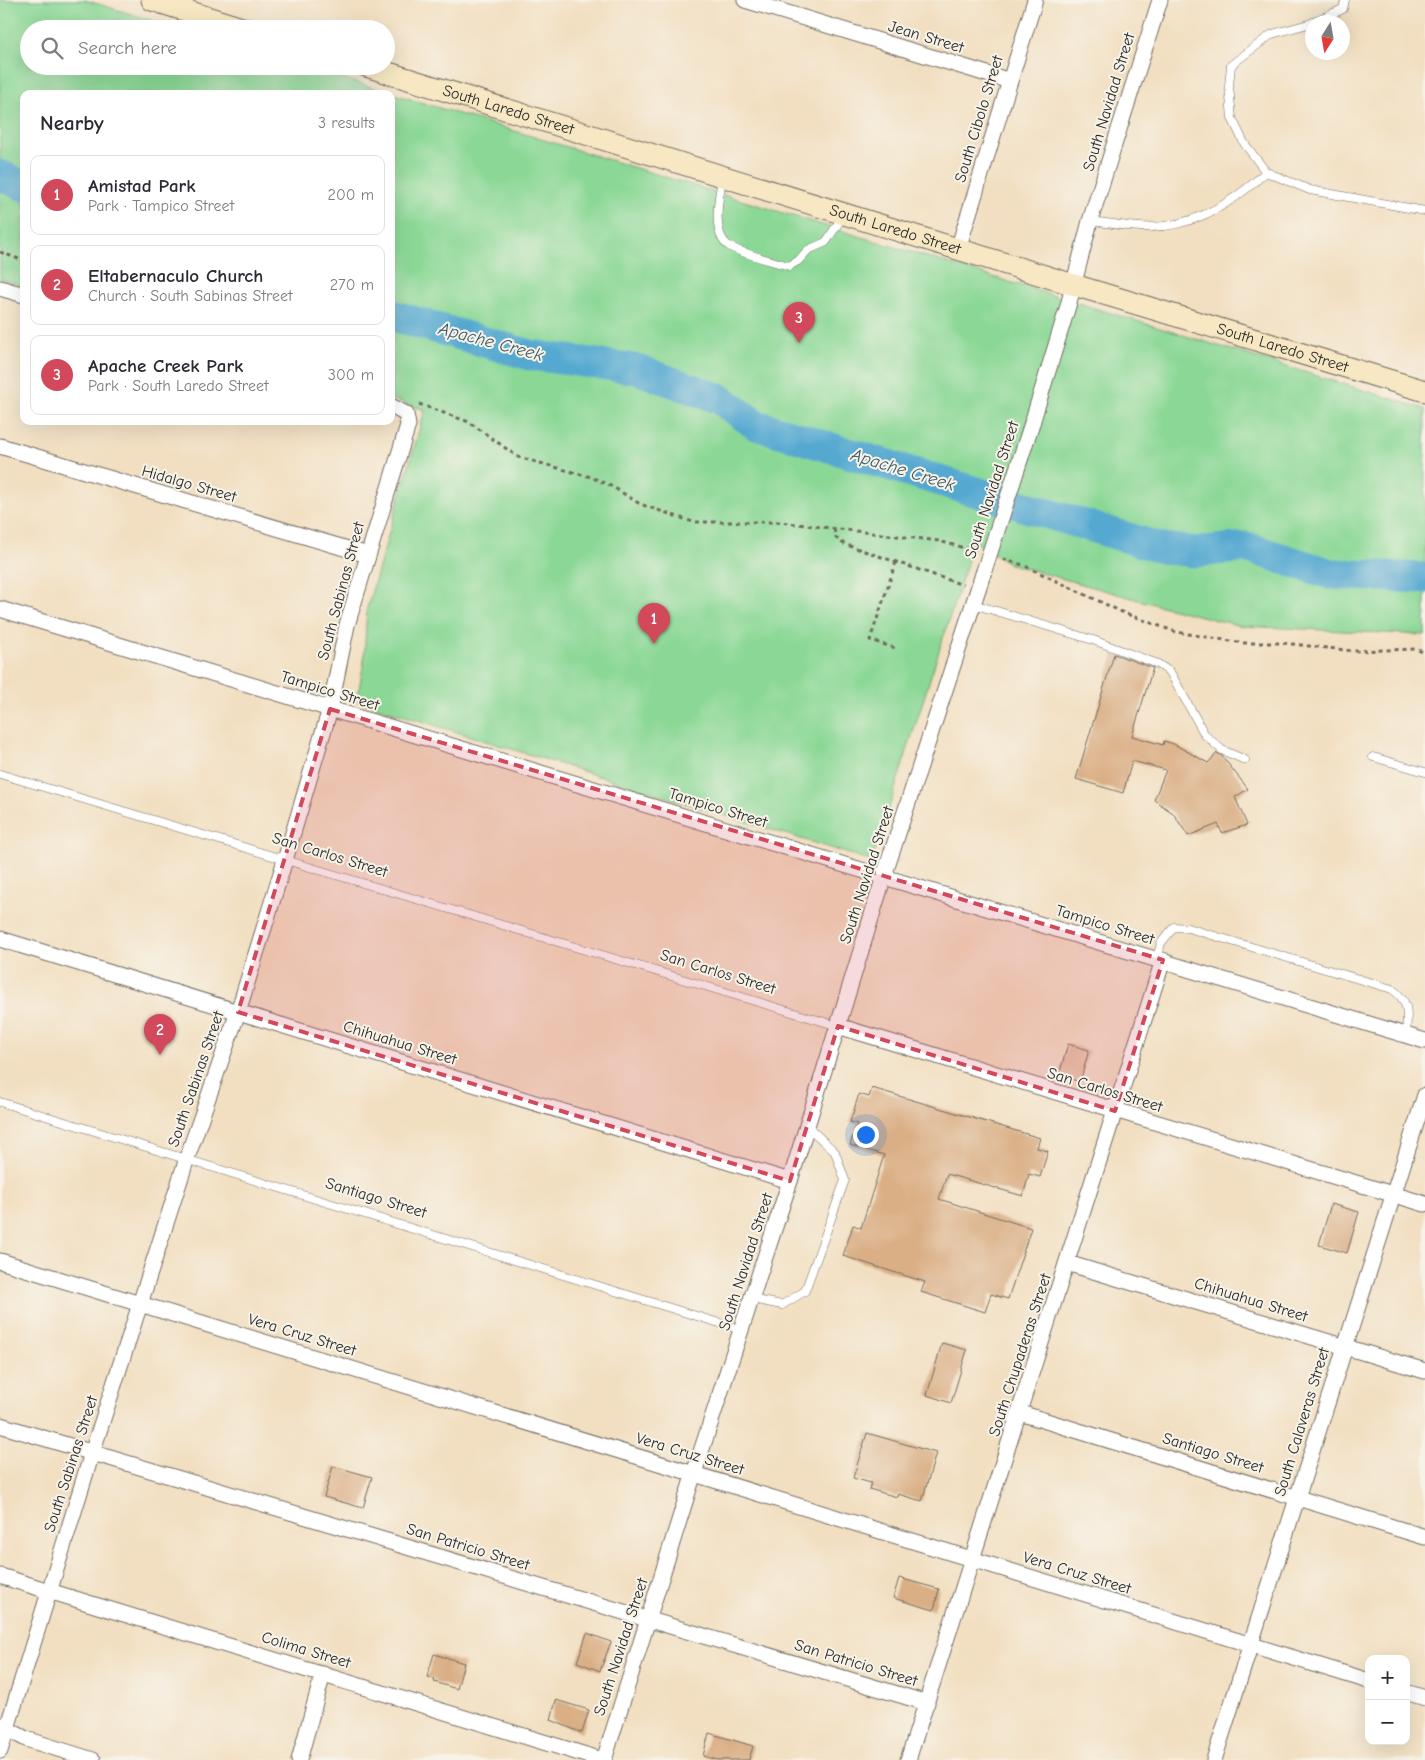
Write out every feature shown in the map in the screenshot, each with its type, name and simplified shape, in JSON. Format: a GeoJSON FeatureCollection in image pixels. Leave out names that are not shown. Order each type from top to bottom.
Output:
{"type":"FeatureCollection","features":[{"type":"Feature","properties":{"kind":"main road"},"geometry":{"type":"LineString","coordinates":[[152,0],[216,20]]}},
{"type":"Feature","properties":{"kind":"main road","name":"South Laredo Street"},"geometry":{"type":"LineString","coordinates":[[395,75],[1074,285],[1425,391]]}},
{"type":"Feature","properties":{"kind":"street","name":"Jean Street"},"geometry":{"type":"LineString","coordinates":[[745,0],[1010,81]]}},
{"type":"Feature","properties":{"kind":"street","name":"South Cibolo Street"},"geometry":{"type":"LineString","coordinates":[[958,249],[1035,0]]}},
{"type":"Feature","properties":{"kind":"street","name":"South Navidad Street"},"geometry":{"type":"LineString","coordinates":[[603,1760],[694,1473],[790,1181],[884,876],[1032,423],[1074,285],[1090,221],[1160,0]]}},
{"type":"Feature","properties":{"kind":"street"},"geometry":{"type":"LineString","coordinates":[[0,288],[20,294]]}},
{"type":"Feature","properties":{"kind":"street"},"geometry":{"type":"LineString","coordinates":[[395,407],[411,409]]}},
{"type":"Feature","properties":{"kind":"street","name":"South Sabinas Street"},"geometry":{"type":"LineString","coordinates":[[0,1751],[4,1727],[187,1158],[238,1012],[285,860],[330,709],[347,625],[408,426],[411,409]]}},
{"type":"Feature","properties":{"kind":"street","name":"Hidalgo Street"},"geometry":{"type":"LineString","coordinates":[[0,446],[368,555]]}},
{"type":"Feature","properties":{"kind":"street","name":"Tampico Street"},"geometry":{"type":"LineString","coordinates":[[0,609],[1160,959],[1425,1041]]}},
{"type":"Feature","properties":{"kind":"street","name":"Chihuahua Street"},"geometry":{"type":"LineString","coordinates":[[0,939],[790,1181]]}},
{"type":"Feature","properties":{"kind":"street","name":"South Chupaderas Street"},"geometry":{"type":"LineString","coordinates":[[908,1760],[974,1560],[1115,1111],[1160,959]]}},
{"type":"Feature","properties":{"kind":"street","name":"San Carlos Street"},"geometry":{"type":"LineString","coordinates":[[838,1026],[1425,1204]]}},
{"type":"Feature","properties":{"kind":"street","name":"South Calaveras Street"},"geometry":{"type":"LineString","coordinates":[[1214,1760],[1425,1095]]}},
{"type":"Feature","properties":{"kind":"street","name":"Vera Cruz Street"},"geometry":{"type":"LineString","coordinates":[[0,1261],[1365,1680]]}},
{"type":"Feature","properties":{"kind":"street","name":"Chihuahua Street"},"geometry":{"type":"LineString","coordinates":[[1067,1262],[1425,1371]]}},
{"type":"Feature","properties":{"kind":"street","name":"Santiago Street"},"geometry":{"type":"LineString","coordinates":[[1020,1413],[1425,1537]]}},
{"type":"Feature","properties":{"kind":"street","name":"San Patricio Street"},"geometry":{"type":"LineString","coordinates":[[0,1425],[927,1703]]}},
{"type":"Feature","properties":{"kind":"street","name":"Colima Street"},"geometry":{"type":"LineString","coordinates":[[0,1576],[603,1760]]}},
{"type":"Feature","properties":{"kind":"street"},"geometry":{"type":"LineString","coordinates":[[299,1760],[323,1674]]}},
{"type":"Feature","properties":{"kind":"street"},"geometry":{"type":"LineString","coordinates":[[1410,1693],[1425,1698]]}},
{"type":"Feature","properties":{"kind":"street"},"geometry":{"type":"LineString","coordinates":[[4,1727],[26,1739],[93,1760]]}},
{"type":"Feature","properties":{"kind":"lane"},"geometry":{"type":"LineString","coordinates":[[1330,15],[1343,9],[1345,0]]}},
{"type":"Feature","properties":{"kind":"lane"},"geometry":{"type":"LineString","coordinates":[[1305,25],[1272,34],[1231,64],[1229,86],[1232,118],[1244,143],[1266,172],[1310,190],[1425,211]]}},
{"type":"Feature","properties":{"kind":"lane"},"geometry":{"type":"LineString","coordinates":[[1090,221],[1141,227],[1170,226],[1229,204],[1266,172]]}},
{"type":"Feature","properties":{"kind":"lane"},"geometry":{"type":"LineString","coordinates":[[723,176],[718,205],[721,237],[728,246],[789,266],[798,261],[808,250],[826,242],[844,214]]}},
{"type":"Feature","properties":{"kind":"lane"},"geometry":{"type":"LineString","coordinates":[[973,604],[1093,640],[1158,664],[1170,672],[1205,735],[1222,750],[1245,760]]}},
{"type":"Feature","properties":{"kind":"lane"},"geometry":{"type":"LineString","coordinates":[[1373,757],[1425,772]]}},
{"type":"Feature","properties":{"kind":"lane","name":"San Carlos Street"},"geometry":{"type":"LineString","coordinates":[[0,774],[838,1026]]}},
{"type":"Feature","properties":{"kind":"lane"},"geometry":{"type":"LineString","coordinates":[[1160,959],[1161,943],[1174,927],[1188,928],[1392,989],[1402,996],[1407,1006],[1406,1035]]}},
{"type":"Feature","properties":{"kind":"lane","name":"Santiago Street"},"geometry":{"type":"LineString","coordinates":[[0,1102],[742,1330]]}},
{"type":"Feature","properties":{"kind":"lane"},"geometry":{"type":"LineString","coordinates":[[752,1299],[782,1305],[805,1291],[845,1180],[835,1152],[807,1126]]}},
{"type":"Feature","properties":{"kind":"path"},"geometry":{"type":"LineString","coordinates":[[0,252],[20,260]]}},
{"type":"Feature","properties":{"kind":"path"},"geometry":{"type":"LineString","coordinates":[[411,409],[443,411],[469,422],[518,457],[591,477],[613,487],[640,504],[664,514],[693,522],[780,522],[939,541],[978,552]]}},
{"type":"Feature","properties":{"kind":"path"},"geometry":{"type":"LineString","coordinates":[[834,528],[836,538],[844,544],[964,585]]}},
{"type":"Feature","properties":{"kind":"path"},"geometry":{"type":"LineString","coordinates":[[996,557],[1023,565],[1124,614],[1176,632],[1243,643],[1282,643],[1354,651],[1416,649],[1425,652]]}},
{"type":"Feature","properties":{"kind":"path"},"geometry":{"type":"LineString","coordinates":[[896,562],[870,640],[898,649]]}},
{"type":"Feature","properties":{"kind":"highlighted area"},"geometry":{"type":"Polygon","coordinates":[[[330,709],[1163,960],[1115,1111],[838,1026],[790,1181],[238,1012],[330,709]]]}},
{"type":"Feature","properties":{"kind":"green space"},"geometry":{"type":"Polygon","coordinates":[[[0,0],[85,0],[151,20],[20,20],[20,75],[331,75],[381,90],[20,90],[20,285],[0,279],[0,0]]]}},
{"type":"Feature","properties":{"kind":"green space"},"geometry":{"type":"Polygon","coordinates":[[[395,94],[1425,409],[1425,635],[1241,626],[1010,564],[974,541],[872,861],[357,701],[364,661],[367,608],[425,410],[395,400],[395,94]]]}},
{"type":"Feature","properties":{"kind":"building"},"geometry":{"type":"Polygon","coordinates":[[[1114,654],[1153,668],[1132,736],[1163,745],[1164,741],[1174,744],[1208,763],[1217,753],[1222,756],[1248,789],[1235,797],[1247,825],[1222,833],[1218,824],[1188,836],[1173,813],[1154,800],[1166,770],[1132,761],[1123,793],[1076,779],[1114,654]]]}},
{"type":"Feature","properties":{"kind":"building"},"geometry":{"type":"Polygon","coordinates":[[[1068,1044],[1089,1050],[1080,1082],[1059,1075],[1068,1044]]]}},
{"type":"Feature","properties":{"kind":"building"},"geometry":{"type":"Polygon","coordinates":[[[872,1088],[1040,1138],[1037,1148],[1048,1151],[1040,1177],[1029,1174],[1023,1196],[947,1174],[939,1199],[1031,1228],[1008,1299],[991,1294],[985,1312],[921,1292],[925,1282],[843,1256],[853,1225],[861,1228],[884,1155],[850,1145],[857,1124],[850,1122],[859,1094],[869,1097],[872,1088]]]}},
{"type":"Feature","properties":{"kind":"building"},"geometry":{"type":"Polygon","coordinates":[[[1331,1204],[1359,1212],[1347,1253],[1319,1245],[1331,1204]]]}},
{"type":"Feature","properties":{"kind":"building"},"geometry":{"type":"Polygon","coordinates":[[[942,1343],[967,1350],[951,1403],[927,1395],[942,1343]]]}},
{"type":"Feature","properties":{"kind":"building"},"geometry":{"type":"Polygon","coordinates":[[[867,1433],[936,1453],[922,1501],[898,1494],[897,1497],[869,1489],[871,1483],[853,1478],[867,1433]]]}},
{"type":"Feature","properties":{"kind":"building"},"geometry":{"type":"Polygon","coordinates":[[[333,1466],[372,1477],[363,1508],[324,1497],[333,1466]]]}},
{"type":"Feature","properties":{"kind":"building"},"geometry":{"type":"Polygon","coordinates":[[[899,1578],[939,1589],[934,1610],[893,1598],[899,1578]]]}},
{"type":"Feature","properties":{"kind":"building"},"geometry":{"type":"Polygon","coordinates":[[[587,1633],[611,1642],[600,1671],[577,1662],[587,1633]]]}},
{"type":"Feature","properties":{"kind":"building"},"geometry":{"type":"Polygon","coordinates":[[[434,1654],[464,1663],[457,1689],[434,1682],[435,1679],[427,1677],[434,1654]]]}},
{"type":"Feature","properties":{"kind":"building"},"geometry":{"type":"Polygon","coordinates":[[[556,1700],[589,1710],[582,1733],[551,1720],[556,1700]]]}},
{"type":"Feature","properties":{"kind":"building"},"geometry":{"type":"Polygon","coordinates":[[[709,1733],[753,1746],[749,1760],[717,1760],[703,1756],[709,1733]]]}},
{"type":"Feature","properties":{"kind":"waterway","name":"Apache Creek"},"geometry":{"type":"LineString","coordinates":[[0,175],[20,184]]}},
{"type":"Feature","properties":{"kind":"waterway","name":"Apache Creek"},"geometry":{"type":"LineString","coordinates":[[395,316],[530,355],[636,369],[720,399],[756,425],[1161,548],[1195,552],[1246,547],[1331,574],[1425,578]]}},
{"type":"Feature","properties":{"kind":"place","name":"Apache Creek Park"},"geometry":{"type":"Point","coordinates":[799,343]}},
{"type":"Feature","properties":{"kind":"place","name":"Amistad Park"},"geometry":{"type":"Point","coordinates":[654,644]}},
{"type":"Feature","properties":{"kind":"place","name":"Eltabernaculo Church"},"geometry":{"type":"Point","coordinates":[160,1055]}}]}
